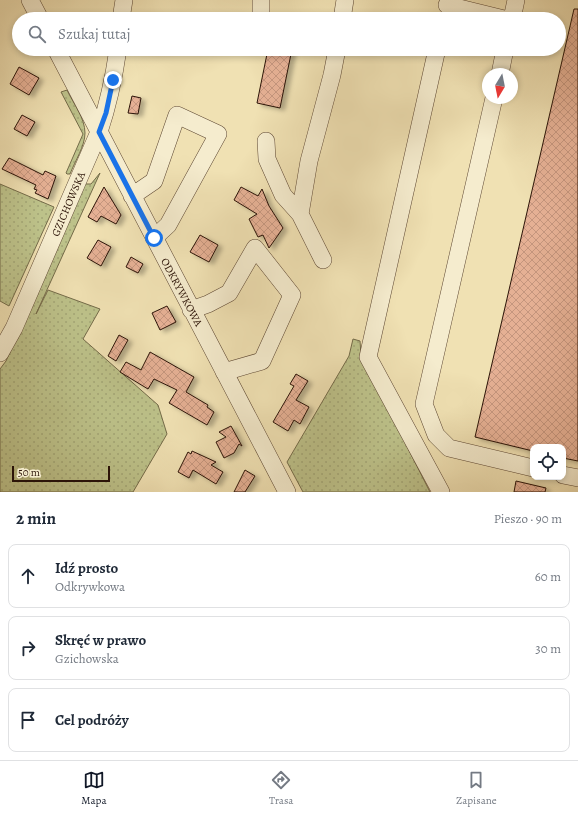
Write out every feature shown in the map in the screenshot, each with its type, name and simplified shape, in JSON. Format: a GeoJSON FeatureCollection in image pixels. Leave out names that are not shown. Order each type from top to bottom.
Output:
{"type":"FeatureCollection","features":[{"type":"Feature","properties":{"kind":"street"},"geometry":{"type":"LineString","coordinates":[[30,0],[36,12]]}},
{"type":"Feature","properties":{"kind":"street"},"geometry":{"type":"LineString","coordinates":[[122,12],[124,0]]}},
{"type":"Feature","properties":{"kind":"street"},"geometry":{"type":"LineString","coordinates":[[261,0],[261,12]]}},
{"type":"Feature","properties":{"kind":"street"},"geometry":{"type":"LineString","coordinates":[[343,12],[345,0]]}},
{"type":"Feature","properties":{"kind":"street"},"geometry":{"type":"LineString","coordinates":[[513,12],[516,0]]}},
{"type":"Feature","properties":{"kind":"street"},"geometry":{"type":"LineString","coordinates":[[446,8],[467,12]]}},
{"type":"Feature","properties":{"kind":"street","name":"ODKRYWKOWA"},"geometry":{"type":"LineString","coordinates":[[60,56],[287,492]]}},
{"type":"Feature","properties":{"kind":"street","name":"GZICHOWSKA"},"geometry":{"type":"LineString","coordinates":[[0,353],[17,321],[99,132],[106,113],[117,56]]}},
{"type":"Feature","properties":{"kind":"street"},"geometry":{"type":"LineString","coordinates":[[300,214],[309,161],[332,75],[335,56]]}},
{"type":"Feature","properties":{"kind":"street"},"geometry":{"type":"LineString","coordinates":[[435,56],[368,357],[442,492]]}},
{"type":"Feature","properties":{"kind":"street"},"geometry":{"type":"LineString","coordinates":[[501,68],[504,56]]}},
{"type":"Feature","properties":{"kind":"street"},"geometry":{"type":"LineString","coordinates":[[493,104],[424,404],[436,435],[449,448],[530,467]]}},
{"type":"Feature","properties":{"kind":"street"},"geometry":{"type":"LineString","coordinates":[[132,196],[154,181],[177,115],[218,134],[168,225],[154,238]]}},
{"type":"Feature","properties":{"kind":"street"},"geometry":{"type":"LineString","coordinates":[[266,141],[267,159],[283,195],[300,214],[323,260]]}},
{"type":"Feature","properties":{"kind":"street"},"geometry":{"type":"LineString","coordinates":[[192,310],[208,304],[229,293],[255,248],[292,295],[262,361],[224,372]]}},
{"type":"Feature","properties":{"kind":"street"},"geometry":{"type":"LineString","coordinates":[[566,476],[578,478]]}},
{"type":"Feature","properties":{"kind":"green space"},"geometry":{"type":"Polygon","coordinates":[[[67,90],[81,116],[85,133],[82,148],[70,174],[66,173],[83,134],[61,92],[67,90]]]}},
{"type":"Feature","properties":{"kind":"green space"},"geometry":{"type":"Polygon","coordinates":[[[100,173],[36,314],[48,290],[100,309],[83,339],[158,405],[167,434],[133,492],[0,492],[0,369],[6,361],[85,184],[91,184],[100,173]]]}},
{"type":"Feature","properties":{"kind":"green space"},"geometry":{"type":"Polygon","coordinates":[[[0,184],[54,207],[9,306],[0,301],[0,184]]]}},
{"type":"Feature","properties":{"kind":"green space"},"geometry":{"type":"Polygon","coordinates":[[[353,339],[360,341],[361,355],[430,492],[303,492],[287,462],[349,356],[353,339]]]}},
{"type":"Feature","properties":{"kind":"building"},"geometry":{"type":"Polygon","coordinates":[[[574,9],[578,9],[578,461],[566,459],[566,444],[530,444],[530,450],[475,437],[563,56],[566,56],[566,44],[574,9]]]}},
{"type":"Feature","properties":{"kind":"building"},"geometry":{"type":"Polygon","coordinates":[[[267,56],[291,56],[280,108],[257,103],[267,56]]]}},
{"type":"Feature","properties":{"kind":"building"},"geometry":{"type":"Polygon","coordinates":[[[19,67],[39,78],[29,95],[10,84],[19,67]]]}},
{"type":"Feature","properties":{"kind":"building"},"geometry":{"type":"Polygon","coordinates":[[[132,96],[141,98],[138,114],[128,113],[132,96]]]}},
{"type":"Feature","properties":{"kind":"building"},"geometry":{"type":"Polygon","coordinates":[[[22,115],[35,122],[27,136],[14,129],[22,115]]]}},
{"type":"Feature","properties":{"kind":"building"},"geometry":{"type":"Polygon","coordinates":[[[9,158],[43,175],[45,171],[56,176],[48,199],[35,193],[37,190],[34,189],[36,185],[2,169],[9,158]]]}},
{"type":"Feature","properties":{"kind":"building"},"geometry":{"type":"Polygon","coordinates":[[[104,187],[121,215],[116,224],[101,216],[97,222],[88,217],[104,187]]]}},
{"type":"Feature","properties":{"kind":"building"},"geometry":{"type":"Polygon","coordinates":[[[241,187],[258,196],[262,189],[269,206],[283,228],[269,248],[263,235],[258,237],[249,219],[257,214],[234,200],[241,187]]]}},
{"type":"Feature","properties":{"kind":"building"},"geometry":{"type":"Polygon","coordinates":[[[200,235],[218,245],[209,262],[190,252],[200,235]]]}},
{"type":"Feature","properties":{"kind":"building"},"geometry":{"type":"Polygon","coordinates":[[[98,240],[111,247],[101,266],[87,258],[98,240]]]}},
{"type":"Feature","properties":{"kind":"building"},"geometry":{"type":"Polygon","coordinates":[[[131,257],[143,264],[138,273],[126,267],[131,257]]]}},
{"type":"Feature","properties":{"kind":"building"},"geometry":{"type":"Polygon","coordinates":[[[167,306],[176,322],[160,330],[152,313],[167,306]]]}},
{"type":"Feature","properties":{"kind":"building"},"geometry":{"type":"Polygon","coordinates":[[[119,335],[128,340],[116,361],[108,356],[119,335]]]}},
{"type":"Feature","properties":{"kind":"building"},"geometry":{"type":"Polygon","coordinates":[[[150,352],[194,377],[186,392],[208,405],[207,407],[214,412],[207,425],[169,403],[177,390],[154,379],[148,389],[120,372],[126,362],[141,370],[150,352]]]}},
{"type":"Feature","properties":{"kind":"building"},"geometry":{"type":"Polygon","coordinates":[[[296,374],[308,381],[296,400],[309,407],[300,424],[294,420],[288,431],[273,422],[294,386],[290,384],[296,374]]]}},
{"type":"Feature","properties":{"kind":"building"},"geometry":{"type":"Polygon","coordinates":[[[231,426],[242,446],[239,444],[234,453],[224,458],[216,442],[226,437],[219,432],[231,426]]]}},
{"type":"Feature","properties":{"kind":"building"},"geometry":{"type":"Polygon","coordinates":[[[192,451],[216,462],[211,465],[223,472],[216,484],[193,470],[189,478],[178,472],[188,452],[191,454],[192,451]]]}},
{"type":"Feature","properties":{"kind":"building"},"geometry":{"type":"Polygon","coordinates":[[[245,470],[255,476],[245,492],[234,492],[245,470]]]}},
{"type":"Feature","properties":{"kind":"building"},"geometry":{"type":"Polygon","coordinates":[[[516,481],[546,488],[545,492],[514,492],[516,481]]]}},
{"type":"Feature","properties":{"kind":"route"},"geometry":{"type":"LineString","coordinates":[[113,80],[106,113],[99,132],[154,238]]}}]}
